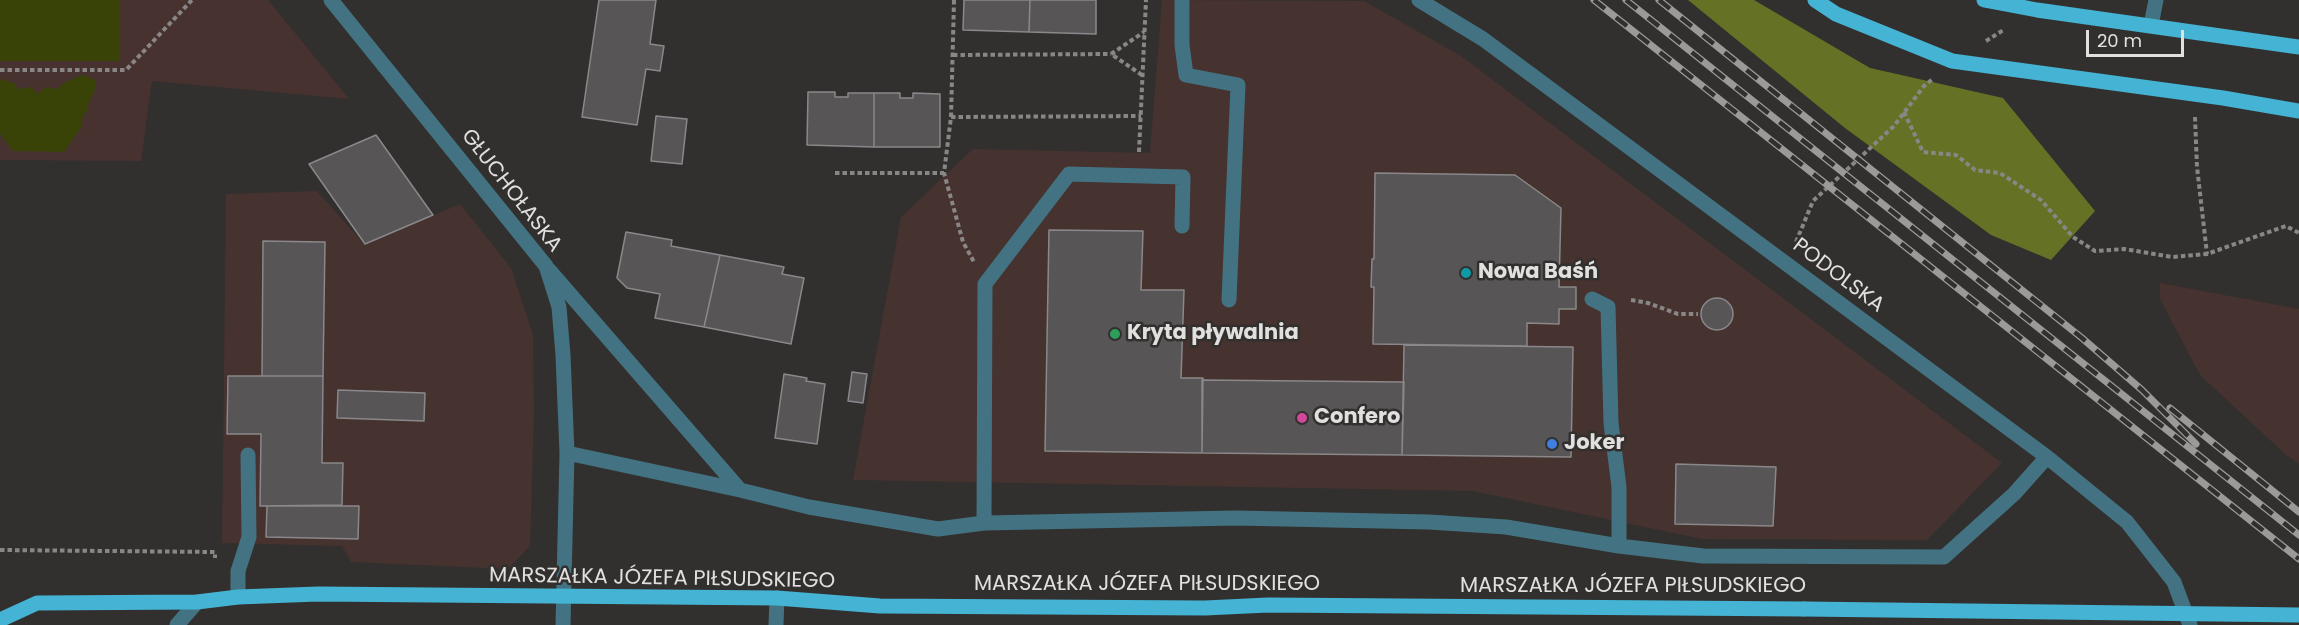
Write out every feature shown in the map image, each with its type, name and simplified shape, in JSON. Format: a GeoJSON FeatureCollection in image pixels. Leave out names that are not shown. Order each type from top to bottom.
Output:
{"type":"FeatureCollection","features":[{"type":"Feature","properties":{"kind":"main road"},"geometry":{"type":"LineString","coordinates":[[1815,0],[1836,14],[1952,61],[2198,94],[2299,111]]}},
{"type":"Feature","properties":{"kind":"main road"},"geometry":{"type":"LineString","coordinates":[[1984,0],[2037,10],[2299,47]]}},
{"type":"Feature","properties":{"kind":"main road","name":"MARSZAŁKA JÓZEFA PIŁSUDSKIEGO"},"geometry":{"type":"LineString","coordinates":[[0,620],[37,603],[197,602],[238,597],[318,594],[777,598],[880,606],[1204,608],[1268,605],[2132,611],[2299,615]]}},
{"type":"Feature","properties":{"kind":"main road","name":"MARSZAŁKA JÓZEFA PIŁSUDSKIEGO"},"geometry":{"type":"LineString","coordinates":[[0,620],[9,625]]}},
{"type":"Feature","properties":{"kind":"street","name":"GŁUCHOŁASKA"},"geometry":{"type":"LineString","coordinates":[[331,0],[546,266],[559,307],[567,453],[563,625]]}},
{"type":"Feature","properties":{"kind":"street"},"geometry":{"type":"LineString","coordinates":[[1182,0],[1182,45],[1186,75],[1238,85],[1229,300]]}},
{"type":"Feature","properties":{"kind":"street","name":"PODOLSKA"},"geometry":{"type":"LineString","coordinates":[[1419,0],[1483,39],[2047,457],[2127,522],[2174,582],[2190,625]]}},
{"type":"Feature","properties":{"kind":"street"},"geometry":{"type":"LineString","coordinates":[[2151,25],[2156,0]]}},
{"type":"Feature","properties":{"kind":"street"},"geometry":{"type":"LineString","coordinates":[[984,523],[985,284],[1069,174],[1183,177],[1182,226]]}},
{"type":"Feature","properties":{"kind":"street"},"geometry":{"type":"LineString","coordinates":[[546,266],[740,490]]}},
{"type":"Feature","properties":{"kind":"street"},"geometry":{"type":"LineString","coordinates":[[1592,299],[1608,308],[1611,423],[1619,487],[1619,546]]}},
{"type":"Feature","properties":{"kind":"street","name":"MARSZAŁKA JÓZEFA PIŁSUDSKIEGO"},"geometry":{"type":"LineString","coordinates":[[567,453],[809,507],[938,529],[984,523],[1236,518],[1429,522],[1506,527],[1619,546],[1703,556],[1944,557],[2014,494],[2047,457]]}},
{"type":"Feature","properties":{"kind":"street"},"geometry":{"type":"LineString","coordinates":[[238,597],[238,572],[249,537],[248,455]]}},
{"type":"Feature","properties":{"kind":"street"},"geometry":{"type":"LineString","coordinates":[[776,625],[777,598]]}},
{"type":"Feature","properties":{"kind":"street"},"geometry":{"type":"LineString","coordinates":[[177,625],[197,602]]}},
{"type":"Feature","properties":{"kind":"path"},"geometry":{"type":"LineString","coordinates":[[0,70],[126,70],[192,0]]}},
{"type":"Feature","properties":{"kind":"path"},"geometry":{"type":"LineString","coordinates":[[954,0],[951,117],[944,173],[963,242],[985,284]]}},
{"type":"Feature","properties":{"kind":"path"},"geometry":{"type":"LineString","coordinates":[[1138,176],[1146,0]]}},
{"type":"Feature","properties":{"kind":"path"},"geometry":{"type":"LineString","coordinates":[[953,55],[1111,54],[1145,31]]}},
{"type":"Feature","properties":{"kind":"path"},"geometry":{"type":"LineString","coordinates":[[1111,54],[1142,75]]}},
{"type":"Feature","properties":{"kind":"path"},"geometry":{"type":"LineString","coordinates":[[2198,94],[2194,124],[2207,254]]}},
{"type":"Feature","properties":{"kind":"path"},"geometry":{"type":"LineString","coordinates":[[1904,112],[1923,152],[1956,155],[1976,170],[2000,173],[2041,200],[2073,237],[2095,251],[2124,249],[2172,257],[2207,254],[2286,226],[2299,233]]}},
{"type":"Feature","properties":{"kind":"path"},"geometry":{"type":"LineString","coordinates":[[951,117],[1141,116]]}},
{"type":"Feature","properties":{"kind":"path"},"geometry":{"type":"LineString","coordinates":[[1787,264],[1813,201],[1871,147]]}},
{"type":"Feature","properties":{"kind":"path"},"geometry":{"type":"LineString","coordinates":[[835,173],[944,173]]}},
{"type":"Feature","properties":{"kind":"path"},"geometry":{"type":"LineString","coordinates":[[1608,308],[1620,300],[1634,300],[1678,314],[1698,314]]}},
{"type":"Feature","properties":{"kind":"path"},"geometry":{"type":"LineString","coordinates":[[0,550],[215,552],[215,562]]}},
{"type":"Feature","properties":{"kind":"shaded area"},"geometry":{"type":"Polygon","coordinates":[[[0,0],[268,0],[349,99],[152,81],[141,161],[0,160],[0,0]]]}},
{"type":"Feature","properties":{"kind":"shaded area"},"geometry":{"type":"Polygon","coordinates":[[[1162,0],[1364,1],[1461,56],[2002,463],[1927,540],[1702,539],[1473,491],[853,480],[901,217],[973,149],[1150,153],[1162,0]]]}},
{"type":"Feature","properties":{"kind":"shaded area"},"geometry":{"type":"Polygon","coordinates":[[[317,191],[365,245],[460,204],[511,268],[533,335],[534,414],[530,546],[508,569],[351,562],[342,546],[222,543],[226,194],[317,191]]]}},
{"type":"Feature","properties":{"kind":"shaded area"},"geometry":{"type":"Polygon","coordinates":[[[2160,283],[2299,309],[2299,464],[2285,454],[2200,375],[2160,299],[2160,283]]]}},
{"type":"Feature","properties":{"kind":"green space"},"geometry":{"type":"Polygon","coordinates":[[[0,0],[120,0],[120,61],[0,61],[0,0]]]}},
{"type":"Feature","properties":{"kind":"green space"},"geometry":{"type":"Polygon","coordinates":[[[1688,0],[1754,0],[1870,68],[2003,98],[2095,211],[2051,260],[1991,235],[1845,128],[1688,0]]]}},
{"type":"Feature","properties":{"kind":"green space"},"geometry":{"type":"Polygon","coordinates":[[[82,75],[94,79],[95,88],[88,111],[83,115],[81,128],[64,152],[13,151],[0,134],[0,79],[14,83],[18,89],[31,87],[38,94],[46,87],[58,89],[63,83],[82,75]]]}},
{"type":"Feature","properties":{"kind":"building"},"geometry":{"type":"Polygon","coordinates":[[[599,0],[656,0],[650,44],[664,46],[660,71],[646,69],[637,125],[582,117],[599,0]]]}},
{"type":"Feature","properties":{"kind":"building"},"geometry":{"type":"Polygon","coordinates":[[[964,0],[1030,0],[1029,32],[963,30],[964,0]]]}},
{"type":"Feature","properties":{"kind":"building"},"geometry":{"type":"Polygon","coordinates":[[[1030,0],[1096,0],[1096,34],[1029,32],[1030,0]]]}},
{"type":"Feature","properties":{"kind":"building"},"geometry":{"type":"Polygon","coordinates":[[[808,92],[835,92],[835,97],[848,97],[848,93],[874,93],[874,147],[807,145],[808,92]]]}},
{"type":"Feature","properties":{"kind":"building"},"geometry":{"type":"Polygon","coordinates":[[[874,93],[900,93],[900,98],[913,98],[913,93],[940,94],[940,147],[874,147],[874,93]]]}},
{"type":"Feature","properties":{"kind":"building"},"geometry":{"type":"Polygon","coordinates":[[[656,116],[687,119],[682,164],[651,161],[656,116]]]}},
{"type":"Feature","properties":{"kind":"building"},"geometry":{"type":"Polygon","coordinates":[[[376,135],[433,215],[365,244],[309,164],[376,135]]]}},
{"type":"Feature","properties":{"kind":"building","name":"Nowa Baśń"},"geometry":{"type":"Polygon","coordinates":[[[1375,173],[1515,175],[1561,208],[1559,287],[1576,287],[1576,309],[1559,309],[1559,324],[1527,323],[1527,346],[1373,344],[1374,287],[1371,287],[1372,259],[1374,259],[1375,173]]]}},
{"type":"Feature","properties":{"kind":"building","name":"Kryta pływalnia"},"geometry":{"type":"Polygon","coordinates":[[[1049,230],[1143,231],[1141,290],[1184,290],[1181,378],[1203,378],[1202,453],[1045,451],[1049,230]]]}},
{"type":"Feature","properties":{"kind":"building"},"geometry":{"type":"Polygon","coordinates":[[[626,232],[672,240],[671,246],[720,255],[704,327],[655,318],[660,294],[627,288],[617,278],[626,232]]]}},
{"type":"Feature","properties":{"kind":"building"},"geometry":{"type":"Polygon","coordinates":[[[263,241],[325,242],[323,376],[262,376],[263,241]]]}},
{"type":"Feature","properties":{"kind":"building"},"geometry":{"type":"Polygon","coordinates":[[[720,255],[784,267],[782,274],[804,278],[791,344],[704,327],[720,255]]]}},
{"type":"Feature","properties":{"kind":"building"},"geometry":{"type":"Polygon","coordinates":[[[1717,298],[1728,303],[1733,314],[1728,325],[1717,330],[1706,325],[1701,314],[1706,303],[1717,298]]]}},
{"type":"Feature","properties":{"kind":"building"},"geometry":{"type":"Polygon","coordinates":[[[1404,345],[1573,347],[1571,457],[1402,455],[1404,345]]]}},
{"type":"Feature","properties":{"kind":"building"},"geometry":{"type":"Polygon","coordinates":[[[852,372],[867,374],[863,403],[848,401],[852,372]]]}},
{"type":"Feature","properties":{"kind":"building"},"geometry":{"type":"Polygon","coordinates":[[[784,374],[825,384],[817,444],[775,438],[784,374]]]}},
{"type":"Feature","properties":{"kind":"building"},"geometry":{"type":"Polygon","coordinates":[[[228,376],[323,376],[322,463],[343,463],[342,505],[260,506],[261,434],[227,434],[228,376]]]}},
{"type":"Feature","properties":{"kind":"building","name":"Confero"},"geometry":{"type":"Polygon","coordinates":[[[1202,380],[1404,382],[1402,455],[1202,453],[1202,380]]]}},
{"type":"Feature","properties":{"kind":"building"},"geometry":{"type":"Polygon","coordinates":[[[338,390],[425,393],[424,421],[337,418],[338,390]]]}},
{"type":"Feature","properties":{"kind":"building"},"geometry":{"type":"Polygon","coordinates":[[[1676,464],[1776,467],[1773,526],[1675,524],[1676,464]]]}},
{"type":"Feature","properties":{"kind":"building"},"geometry":{"type":"Polygon","coordinates":[[[267,506],[359,506],[358,539],[266,537],[267,506]]]}},
{"type":"Feature","properties":{"kind":"railway"},"geometry":{"type":"LineString","coordinates":[[1594,0],[2299,559]]}},
{"type":"Feature","properties":{"kind":"railway"},"geometry":{"type":"LineString","coordinates":[[1626,0],[2299,535]]}},
{"type":"Feature","properties":{"kind":"railway"},"geometry":{"type":"LineString","coordinates":[[1659,0],[2082,338],[2142,390],[2196,444]]}},
{"type":"Feature","properties":{"kind":"railway"},"geometry":{"type":"LineString","coordinates":[[2170,408],[2299,512]]}},
{"type":"Feature","properties":{"kind":"place","name":"Nowa Baśń"},"geometry":{"type":"Point","coordinates":[1466,273]}},
{"type":"Feature","properties":{"kind":"place","name":"Kryta pływalnia"},"geometry":{"type":"Point","coordinates":[1115,334]}},
{"type":"Feature","properties":{"kind":"place","name":"Confero"},"geometry":{"type":"Point","coordinates":[1302,418]}},
{"type":"Feature","properties":{"kind":"place","name":"Joker"},"geometry":{"type":"Point","coordinates":[1552,444]}}]}
